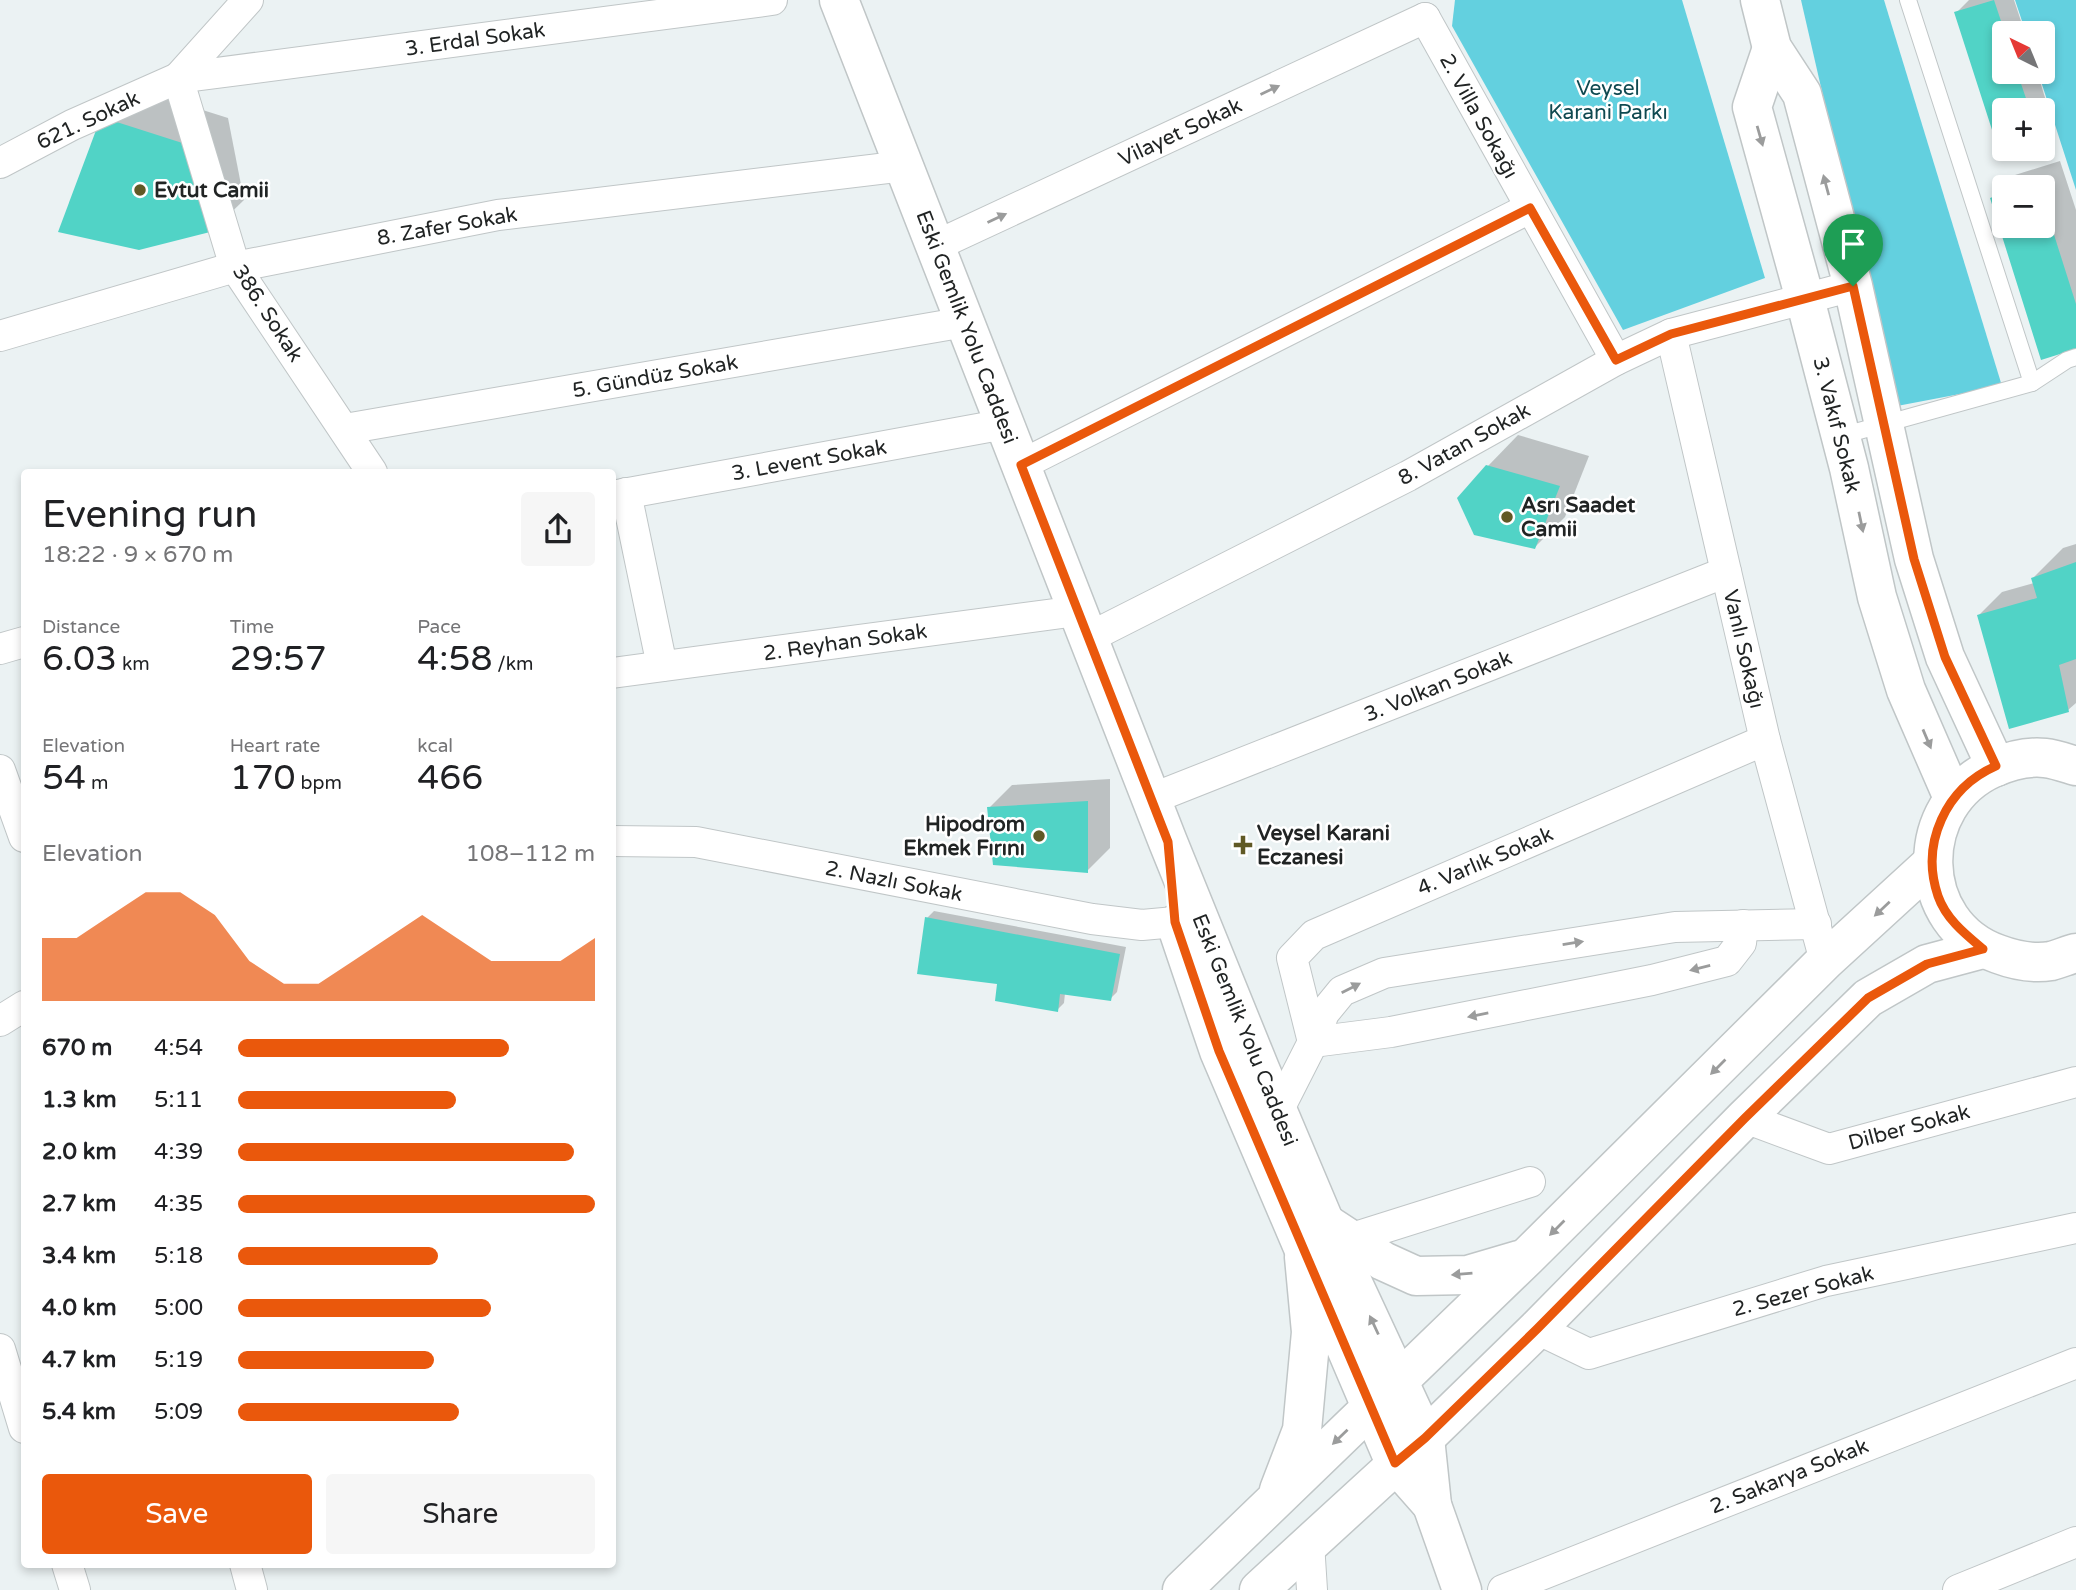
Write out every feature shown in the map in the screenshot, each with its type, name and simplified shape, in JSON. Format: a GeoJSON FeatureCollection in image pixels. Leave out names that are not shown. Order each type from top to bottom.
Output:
{"type":"FeatureCollection","features":[{"type":"Feature","properties":{"kind":"main road","name":"Eski Gemlik Yolu Caddesi"},"geometry":{"type":"LineString","coordinates":[[839,0],[1151,799],[1326,1235],[1400,1379],[1425,1438],[1432,1505],[1462,1590]]}},
{"type":"Feature","properties":{"kind":"main road"},"geometry":{"type":"LineString","coordinates":[[1760,0],[1772,48],[1802,94],[1853,286],[1914,559],[1945,657],[1996,766]]}},
{"type":"Feature","properties":{"kind":"main road","name":"3. Vakıf Sokak"},"geometry":{"type":"LineString","coordinates":[[1772,48],[1752,107],[1841,436],[1877,597],[1906,690],[1953,798]]}},
{"type":"Feature","properties":{"kind":"main road"},"geometry":{"type":"LineString","coordinates":[[2076,766],[2044,758],[2010,760],[1978,774],[1953,798],[1937,829],[1932,863],[1939,897],[1956,927],[1983,949],[2016,960],[2049,961],[2076,953]]}},
{"type":"Feature","properties":{"kind":"main road"},"geometry":{"type":"LineString","coordinates":[[1168,842],[1175,922],[1219,1051],[1326,1235],[1372,1406],[1395,1463],[1432,1505]]}},
{"type":"Feature","properties":{"kind":"main road"},"geometry":{"type":"LineString","coordinates":[[1182,1590],[1527,1257],[1825,961],[1932,863]]}},
{"type":"Feature","properties":{"kind":"main road"},"geometry":{"type":"LineString","coordinates":[[1259,1590],[1425,1438],[1868,998],[1927,964],[1983,949]]}},
{"type":"Feature","properties":{"kind":"main road"},"geometry":{"type":"LineString","coordinates":[[1326,1235],[1416,1276],[1468,1275],[1527,1257]]}},
{"type":"Feature","properties":{"kind":"main road"},"geometry":{"type":"LineString","coordinates":[[1276,1499],[1302,1430],[1311,1332],[1326,1235]]}},
{"type":"Feature","properties":{"kind":"street"},"geometry":{"type":"LineString","coordinates":[[178,78],[248,0]]}},
{"type":"Feature","properties":{"kind":"street","name":"3. Erdal Sokak"},"geometry":{"type":"LineString","coordinates":[[178,78],[772,0]]}},
{"type":"Feature","properties":{"kind":"street","name":"2. Villa Sokağı"},"geometry":{"type":"LineString","coordinates":[[1425,9],[1530,208],[1616,360]]}},
{"type":"Feature","properties":{"kind":"street","name":"Vilayet Sokak"},"geometry":{"type":"LineString","coordinates":[[935,246],[1425,9]]}},
{"type":"Feature","properties":{"kind":"street","name":"621. Sokak"},"geometry":{"type":"LineString","coordinates":[[0,163],[72,125],[178,78]]}},
{"type":"Feature","properties":{"kind":"street","name":"386. Sokak"},"geometry":{"type":"LineString","coordinates":[[178,78],[235,267],[370,469]]}},
{"type":"Feature","properties":{"kind":"street","name":"8. Zafer Sokak"},"geometry":{"type":"LineString","coordinates":[[0,336],[235,267],[498,215],[904,166]]}},
{"type":"Feature","properties":{"kind":"street"},"geometry":{"type":"LineString","coordinates":[[1021,465],[1530,208]]}},
{"type":"Feature","properties":{"kind":"street","name":"8. Vatan Sokak"},"geometry":{"type":"LineString","coordinates":[[1083,624],[1408,476],[1616,360],[1671,334],[1853,286]]}},
{"type":"Feature","properties":{"kind":"street","name":"5. Gündüz Sokak"},"geometry":{"type":"LineString","coordinates":[[345,429],[965,322]]}},
{"type":"Feature","properties":{"kind":"street","name":"Vanlı Sokağı"},"geometry":{"type":"LineString","coordinates":[[1671,334],[1765,740],[1825,961]]}},
{"type":"Feature","properties":{"kind":"street","name":"3. Levent Sokak"},"geometry":{"type":"LineString","coordinates":[[619,494],[1005,424]]}},
{"type":"Feature","properties":{"kind":"street"},"geometry":{"type":"LineString","coordinates":[[619,494],[662,666]]}},
{"type":"Feature","properties":{"kind":"street","name":"3. Volkan Sokak"},"geometry":{"type":"LineString","coordinates":[[1151,799],[1726,572]]}},
{"type":"Feature","properties":{"kind":"street","name":"2. Reyhan Sokak"},"geometry":{"type":"LineString","coordinates":[[616,672],[1083,624]]}},
{"type":"Feature","properties":{"kind":"street"},"geometry":{"type":"LineString","coordinates":[[0,649],[21,643]]}},
{"type":"Feature","properties":{"kind":"street","name":"4. Varlık Sokak"},"geometry":{"type":"LineString","coordinates":[[1313,1042],[1292,958],[1314,935],[1765,740]]}},
{"type":"Feature","properties":{"kind":"street"},"geometry":{"type":"LineString","coordinates":[[0,769],[21,828]]}},
{"type":"Feature","properties":{"kind":"street","name":"2. Nazlı Sokak"},"geometry":{"type":"LineString","coordinates":[[616,841],[696,842],[1093,919],[1142,925],[1175,922]]}},
{"type":"Feature","properties":{"kind":"street"},"geometry":{"type":"LineString","coordinates":[[1278,1111],[1313,1042],[1324,1013],[1342,991],[1384,973],[1675,927],[1816,923]]}},
{"type":"Feature","properties":{"kind":"street"},"geometry":{"type":"LineString","coordinates":[[1313,1042],[1404,1029],[1651,980],[1727,961],[1741,943],[1743,925]]}},
{"type":"Feature","properties":{"kind":"street"},"geometry":{"type":"LineString","coordinates":[[0,1021],[21,1008]]}},
{"type":"Feature","properties":{"kind":"street","name":"Dilber Sokak"},"geometry":{"type":"LineString","coordinates":[[1745,1118],[1829,1150],[2076,1082]]}},
{"type":"Feature","properties":{"kind":"street"},"geometry":{"type":"LineString","coordinates":[[1326,1235],[1531,1182]]}},
{"type":"Feature","properties":{"kind":"street","name":"2. Sezer Sokak"},"geometry":{"type":"LineString","coordinates":[[1537,1329],[1589,1354],[1826,1281],[2076,1228]]}},
{"type":"Feature","properties":{"kind":"street"},"geometry":{"type":"LineString","coordinates":[[0,1349],[21,1418]]}},
{"type":"Feature","properties":{"kind":"street","name":"2. Sakarya Sokak"},"geometry":{"type":"LineString","coordinates":[[1503,1590],[2076,1363]]}},
{"type":"Feature","properties":{"kind":"street"},"geometry":{"type":"LineString","coordinates":[[1958,1590],[2076,1542]]}},
{"type":"Feature","properties":{"kind":"street"},"geometry":{"type":"LineString","coordinates":[[1309,1543],[1312,1590]]}},
{"type":"Feature","properties":{"kind":"street"},"geometry":{"type":"LineString","coordinates":[[68,1568],[75,1590]]}},
{"type":"Feature","properties":{"kind":"street"},"geometry":{"type":"LineString","coordinates":[[246,1568],[252,1590]]}},
{"type":"Feature","properties":{"kind":"lane"},"geometry":{"type":"LineString","coordinates":[[1908,0],[2032,383]]}},
{"type":"Feature","properties":{"kind":"lane"},"geometry":{"type":"LineString","coordinates":[[1841,436],[2032,383],[2076,357]]}},
{"type":"Feature","properties":{"kind":"green space","name":"Veysel Karani Parkı"},"geometry":{"type":"Polygon","coordinates":[[[1455,0],[1682,0],[1765,278],[1623,330],[1452,26],[1455,0]]]}},
{"type":"Feature","properties":{"kind":"green space"},"geometry":{"type":"Polygon","coordinates":[[[1801,0],[1884,0],[2002,386],[1897,406],[1801,0]]]}},
{"type":"Feature","properties":{"kind":"green space"},"geometry":{"type":"Polygon","coordinates":[[[2015,0],[2076,0],[2076,190],[2055,125],[2055,98],[2046,98],[2042,84],[2055,84],[2055,21],[2022,21],[2015,0]]]}},
{"type":"Feature","properties":{"kind":"building"},"geometry":{"type":"Polygon","coordinates":[[[1994,0],[2001,21],[1992,21],[1992,84],[2021,84],[2026,98],[1992,98],[1992,130],[1954,12],[1994,0]]]}},
{"type":"Feature","properties":{"kind":"building","name":"Evtut Camii"},"geometry":{"type":"Polygon","coordinates":[[[101,117],[198,148],[214,231],[139,250],[58,232],[101,117]]]}},
{"type":"Feature","properties":{"kind":"building"},"geometry":{"type":"Polygon","coordinates":[[[2003,238],[2055,238],[2076,304],[2076,349],[2041,360],[2003,238]]]}},
{"type":"Feature","properties":{"kind":"building","name":"Asrı Saadet Camii"},"geometry":{"type":"Polygon","coordinates":[[[1486,465],[1560,486],[1535,549],[1474,535],[1457,498],[1486,465]]]}},
{"type":"Feature","properties":{"kind":"building"},"geometry":{"type":"Polygon","coordinates":[[[2076,562],[2076,659],[2059,665],[2069,712],[2009,729],[1977,615],[2037,598],[2031,578],[2076,562]]]}},
{"type":"Feature","properties":{"kind":"building","name":"Hipodrom Ekmek Fırını"},"geometry":{"type":"Polygon","coordinates":[[[1088,801],[1088,873],[993,865],[987,807],[1088,801]]]}},
{"type":"Feature","properties":{"kind":"building"},"geometry":{"type":"Polygon","coordinates":[[[925,917],[1120,954],[1111,1001],[1060,994],[1058,1012],[995,1001],[997,984],[917,974],[925,917]]]}},
{"type":"Feature","properties":{"kind":"place","name":"Evtut Camii"},"geometry":{"type":"Point","coordinates":[140,190]}},
{"type":"Feature","properties":{"kind":"place","name":"Asrı Saadet Camii"},"geometry":{"type":"Point","coordinates":[1507,517]}},
{"type":"Feature","properties":{"kind":"place","name":"Hipodrom Ekmek Fırını"},"geometry":{"type":"Point","coordinates":[1039,836]}},
{"type":"Feature","properties":{"kind":"place","name":"Veysel Karani Eczanesi"},"geometry":{"type":"Point","coordinates":[1243,845]}},
{"type":"Feature","properties":{"kind":"route"},"geometry":{"type":"LineString","coordinates":[[1530,208],[1616,360],[1671,334],[1853,286],[1914,559],[1945,657],[1996,766],[1978,774],[1953,798],[1937,829],[1932,863],[1939,897],[1956,927],[1983,949],[1927,964],[1868,998],[1745,1118],[1537,1329],[1425,1438],[1395,1463],[1219,1051],[1175,922],[1168,842],[1021,465],[1530,208]]}}]}
